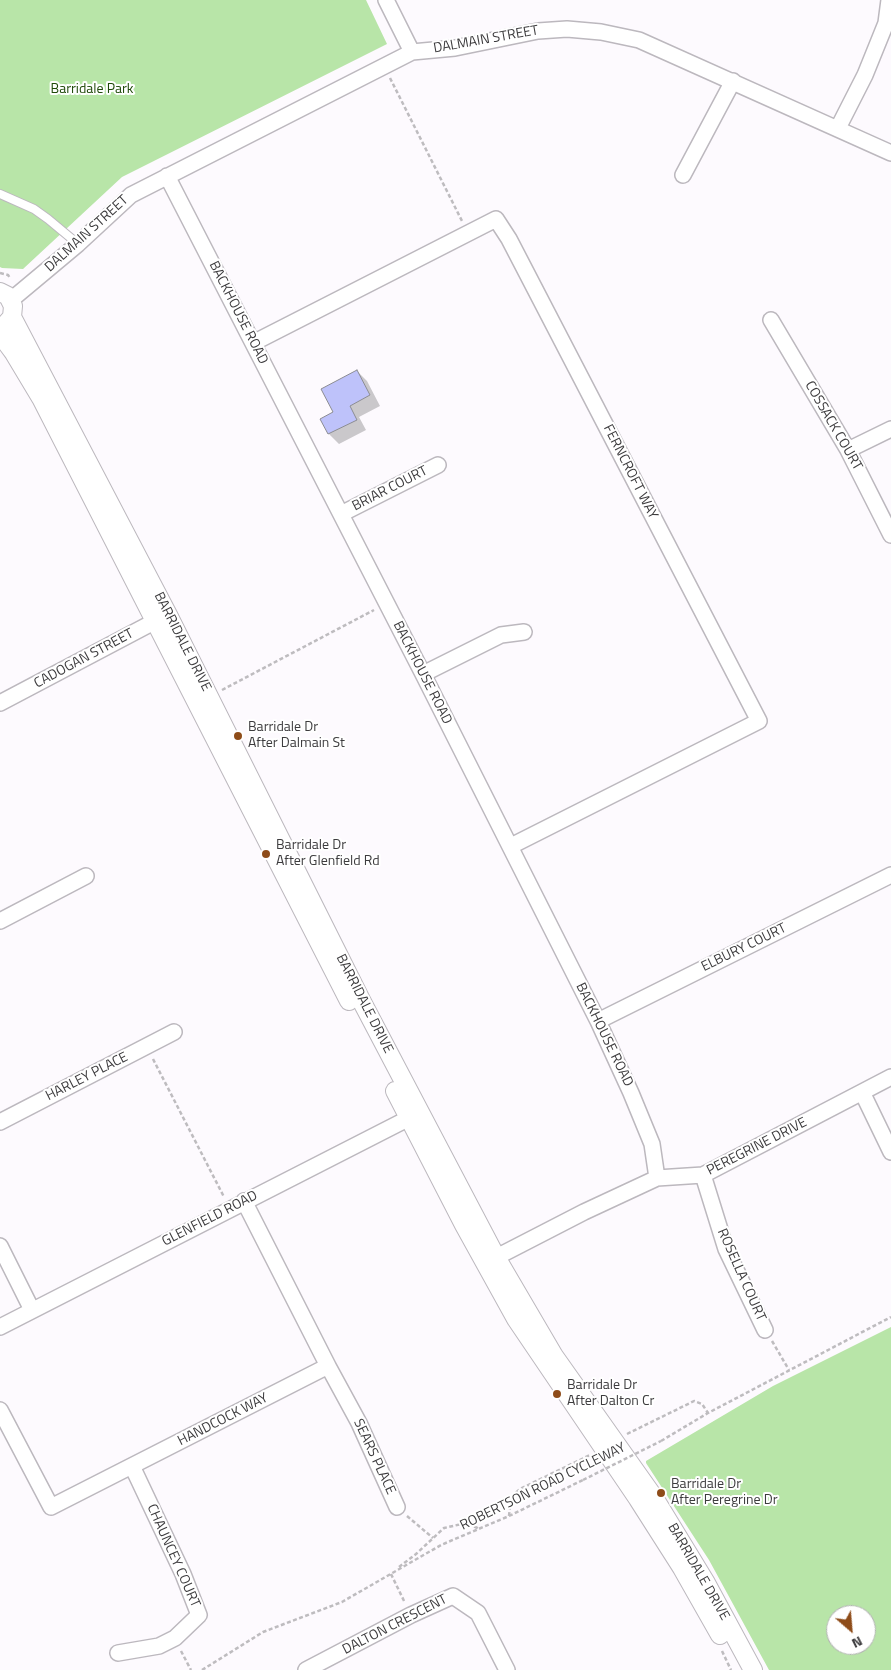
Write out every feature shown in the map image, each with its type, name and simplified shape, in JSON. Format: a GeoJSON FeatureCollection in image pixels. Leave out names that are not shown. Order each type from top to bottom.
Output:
{"type":"FeatureCollection","features":[{"type":"Feature","properties":{"kind":"street"},"geometry":{"type":"LineString","coordinates":[[386,0],[412,52]]}},
{"type":"Feature","properties":{"kind":"street"},"geometry":{"type":"LineString","coordinates":[[838,128],[865,75],[886,23],[889,0]]}},
{"type":"Feature","properties":{"kind":"street","name":"DALMAIN STREET"},"geometry":{"type":"LineString","coordinates":[[7,303],[78,244],[132,194],[412,52],[455,48],[538,31],[567,29],[601,32],[639,40],[891,153]]}},
{"type":"Feature","properties":{"kind":"street"},"geometry":{"type":"LineString","coordinates":[[683,176],[733,81]]}},
{"type":"Feature","properties":{"kind":"street","name":"BACKHOUSE ROAD"},"geometry":{"type":"LineString","coordinates":[[166,176],[254,343],[511,846],[598,1021],[632,1093],[652,1144],[657,1178]]}},
{"type":"Feature","properties":{"kind":"street","name":"FERNCROFT WAY"},"geometry":{"type":"LineString","coordinates":[[254,343],[496,219],[509,239],[759,722],[511,846]]}},
{"type":"Feature","properties":{"kind":"street","name":"BARRIDALE DRIVE"},"geometry":{"type":"LineString","coordinates":[[7,303],[162,618],[526,1334],[555,1379],[604,1447],[682,1568],[740,1670]]}},
{"type":"Feature","properties":{"kind":"street","name":"COSSACK COURT"},"geometry":{"type":"LineString","coordinates":[[771,320],[848,450],[891,535]]}},
{"type":"Feature","properties":{"kind":"street","name":"BARRIDALE DRIVE"},"geometry":{"type":"LineString","coordinates":[[0,334],[14,353],[41,398],[162,618],[210,696],[414,1115]]}},
{"type":"Feature","properties":{"kind":"street"},"geometry":{"type":"LineString","coordinates":[[848,450],[891,429]]}},
{"type":"Feature","properties":{"kind":"street","name":"BRIAR COURT"},"geometry":{"type":"LineString","coordinates":[[341,514],[438,465]]}},
{"type":"Feature","properties":{"kind":"street","name":"CADOGAN STREET"},"geometry":{"type":"LineString","coordinates":[[0,703],[162,618]]}},
{"type":"Feature","properties":{"kind":"street"},"geometry":{"type":"LineString","coordinates":[[423,674],[501,635],[524,632]]}},
{"type":"Feature","properties":{"kind":"street","name":"ELBURY COURT"},"geometry":{"type":"LineString","coordinates":[[598,1021],[891,875]]}},
{"type":"Feature","properties":{"kind":"street"},"geometry":{"type":"LineString","coordinates":[[0,921],[86,876]]}},
{"type":"Feature","properties":{"kind":"street","name":"HARLEY PLACE"},"geometry":{"type":"LineString","coordinates":[[0,1122],[174,1032]]}},
{"type":"Feature","properties":{"kind":"street","name":"PEREGRINE DRIVE"},"geometry":{"type":"LineString","coordinates":[[490,1260],[584,1212],[657,1178],[703,1175],[891,1078]]}},
{"type":"Feature","properties":{"kind":"street"},"geometry":{"type":"LineString","coordinates":[[862,1092],[891,1152]]}},
{"type":"Feature","properties":{"kind":"street","name":"GLENFIELD ROAD"},"geometry":{"type":"LineString","coordinates":[[0,1327],[414,1115]]}},
{"type":"Feature","properties":{"kind":"street","name":"ROSELLA COURT"},"geometry":{"type":"LineString","coordinates":[[703,1175],[726,1249],[765,1330]]}},
{"type":"Feature","properties":{"kind":"street"},"geometry":{"type":"LineString","coordinates":[[244,1201],[328,1366]]}},
{"type":"Feature","properties":{"kind":"street"},"geometry":{"type":"LineString","coordinates":[[0,1246],[32,1310]]}},
{"type":"Feature","properties":{"kind":"street","name":"BARRIDALE DRIVE"},"geometry":{"type":"LineString","coordinates":[[490,1260],[554,1356],[654,1496],[706,1583],[753,1670]]}},
{"type":"Feature","properties":{"kind":"street","name":"HANDCOCK WAY"},"geometry":{"type":"LineString","coordinates":[[0,1410],[51,1507],[328,1366]]}},
{"type":"Feature","properties":{"kind":"street","name":"SEARS PLACE"},"geometry":{"type":"LineString","coordinates":[[328,1366],[358,1423],[397,1507]]}},
{"type":"Feature","properties":{"kind":"street","name":"CHAUNCEY COURT"},"geometry":{"type":"LineString","coordinates":[[118,1653],[159,1646],[175,1638],[199,1615],[183,1574],[132,1466]]}},
{"type":"Feature","properties":{"kind":"street","name":"DALTON CRESCENT"},"geometry":{"type":"LineString","coordinates":[[306,1670],[411,1615],[453,1596],[478,1613],[507,1670]]}},
{"type":"Feature","properties":{"kind":"lane"},"geometry":{"type":"LineString","coordinates":[[0,194],[34,209],[48,218],[78,244]]}},
{"type":"Feature","properties":{"kind":"path"},"geometry":{"type":"LineString","coordinates":[[384,66],[468,233]]}},
{"type":"Feature","properties":{"kind":"path"},"geometry":{"type":"LineString","coordinates":[[0,273],[8,275],[7,303]]}},
{"type":"Feature","properties":{"kind":"path"},"geometry":{"type":"LineString","coordinates":[[210,696],[387,604]]}},
{"type":"Feature","properties":{"kind":"path"},"geometry":{"type":"LineString","coordinates":[[147,1046],[230,1209]]}},
{"type":"Feature","properties":{"kind":"path","name":"ROBERTSON ROAD CYCLEWAY"},"geometry":{"type":"LineString","coordinates":[[202,1670],[263,1632],[342,1602],[441,1545],[509,1516],[661,1441],[708,1412],[891,1318]]}},
{"type":"Feature","properties":{"kind":"path","name":"ROSELLA COURT"},"geometry":{"type":"LineString","coordinates":[[765,1330],[789,1370]]}},
{"type":"Feature","properties":{"kind":"path"},"geometry":{"type":"LineString","coordinates":[[626,1435],[694,1401],[702,1404],[708,1412]]}},
{"type":"Feature","properties":{"kind":"path"},"geometry":{"type":"LineString","coordinates":[[509,1516],[511,1497],[520,1489],[596,1452]]}},
{"type":"Feature","properties":{"kind":"path","name":"SEARS PLACE"},"geometry":{"type":"LineString","coordinates":[[397,1507],[433,1538]]}},
{"type":"Feature","properties":{"kind":"path"},"geometry":{"type":"LineString","coordinates":[[411,1615],[391,1573],[416,1554],[444,1528],[466,1523],[480,1529]]}},
{"type":"Feature","properties":{"kind":"path"},"geometry":{"type":"LineString","coordinates":[[175,1638],[191,1670]]}},
{"type":"Feature","properties":{"kind":"green space","name":"Barridale Park"},"geometry":{"type":"Polygon","coordinates":[[[0,0],[366,0],[387,44],[122,177],[23,269],[2,268],[0,267],[0,0]]]}},
{"type":"Feature","properties":{"kind":"green space"},"geometry":{"type":"Polygon","coordinates":[[[891,1327],[891,1670],[769,1670],[709,1560],[646,1461],[773,1386],[891,1327]]]}},
{"type":"Feature","properties":{"kind":"building"},"geometry":{"type":"Polygon","coordinates":[[[357,370],[370,395],[350,406],[357,420],[328,434],[320,419],[333,412],[321,389],[357,370]]]}},
{"type":"Feature","properties":{"kind":"place","name":"Barridale Dr After Dalmain St"},"geometry":{"type":"Point","coordinates":[238,736]}},
{"type":"Feature","properties":{"kind":"place","name":"Barridale Dr After Glenfield Rd"},"geometry":{"type":"Point","coordinates":[266,854]}},
{"type":"Feature","properties":{"kind":"place","name":"Barridale Dr After Dalton Cr"},"geometry":{"type":"Point","coordinates":[557,1394]}},
{"type":"Feature","properties":{"kind":"place","name":"Barridale Dr After Peregrine Dr"},"geometry":{"type":"Point","coordinates":[661,1493]}}]}
